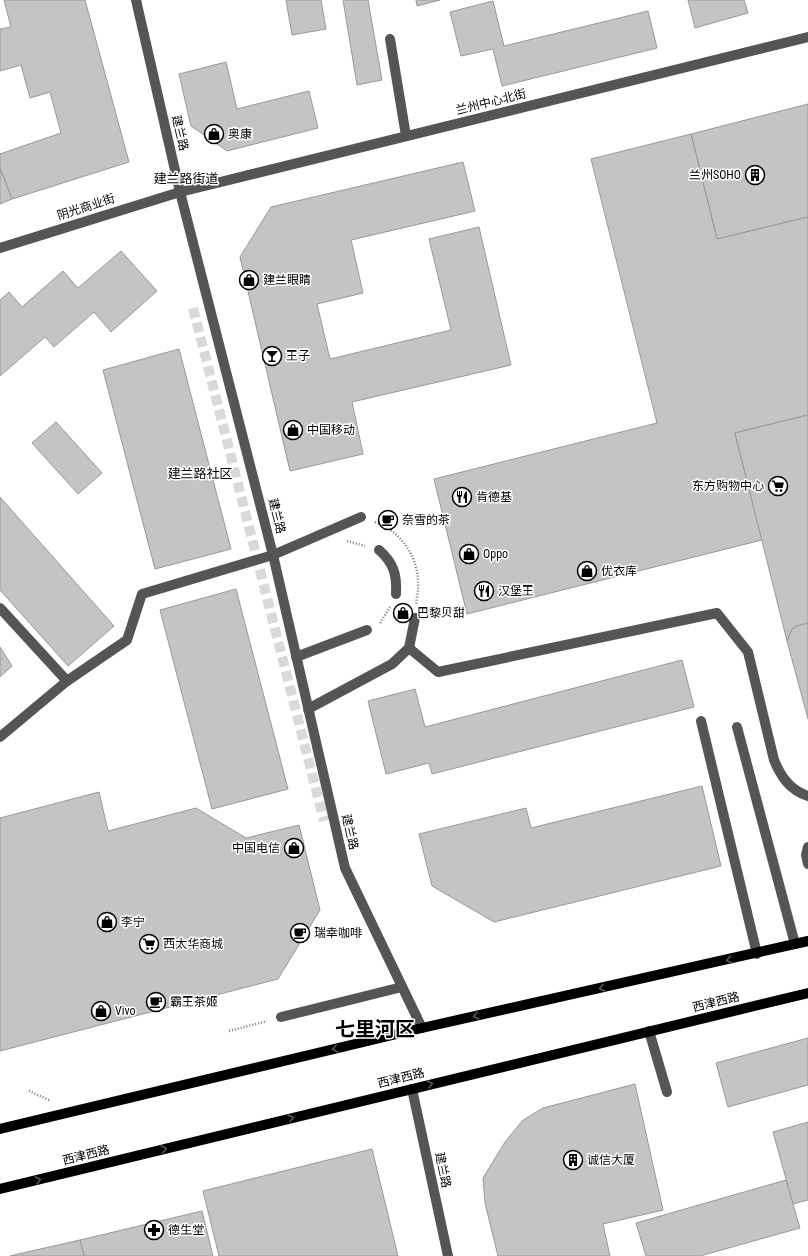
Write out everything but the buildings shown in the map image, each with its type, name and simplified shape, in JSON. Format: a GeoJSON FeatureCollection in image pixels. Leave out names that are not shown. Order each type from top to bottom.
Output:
{"type":"FeatureCollection","features":[{"type":"Feature","properties":{"kind":"main road"},"geometry":{"type":"LineString","coordinates":[[0,1129],[422,1028],[757,954],[808,941]]}},
{"type":"Feature","properties":{"kind":"main road","name":"西津西路"},"geometry":{"type":"LineString","coordinates":[[0,1189],[808,993]]}},
{"type":"Feature","properties":{"kind":"street","name":"建兰路"},"geometry":{"type":"LineString","coordinates":[[136,0],[180,192],[273,555],[345,868],[422,1028]]}},
{"type":"Feature","properties":{"kind":"street","name":"兰州中心北街"},"geometry":{"type":"LineString","coordinates":[[180,192],[808,37]]}},
{"type":"Feature","properties":{"kind":"street"},"geometry":{"type":"LineString","coordinates":[[390,39],[406,136]]}},
{"type":"Feature","properties":{"kind":"street","name":"阴光商业街"},"geometry":{"type":"LineString","coordinates":[[0,248],[180,192]]}},
{"type":"Feature","properties":{"kind":"street"},"geometry":{"type":"LineString","coordinates":[[0,737],[67,681],[127,640],[142,594],[273,555],[361,518]]}},
{"type":"Feature","properties":{"kind":"street"},"geometry":{"type":"LineString","coordinates":[[379,550],[389,559],[397,579],[396,594]]}},
{"type":"Feature","properties":{"kind":"street"},"geometry":{"type":"LineString","coordinates":[[0,608],[67,681]]}},
{"type":"Feature","properties":{"kind":"street"},"geometry":{"type":"LineString","coordinates":[[409,648],[438,672],[717,613],[748,652],[774,760],[780,774],[789,785],[801,794],[808,796]]}},
{"type":"Feature","properties":{"kind":"street"},"geometry":{"type":"LineString","coordinates":[[308,709],[392,664],[409,648],[415,618]]}},
{"type":"Feature","properties":{"kind":"street"},"geometry":{"type":"LineString","coordinates":[[296,657],[367,630]]}},
{"type":"Feature","properties":{"kind":"street"},"geometry":{"type":"LineString","coordinates":[[701,721],[757,954]]}},
{"type":"Feature","properties":{"kind":"street"},"geometry":{"type":"LineString","coordinates":[[737,727],[795,944]]}},
{"type":"Feature","properties":{"kind":"street"},"geometry":{"type":"LineString","coordinates":[[808,847],[806,855],[808,864]]}},
{"type":"Feature","properties":{"kind":"street"},"geometry":{"type":"LineString","coordinates":[[281,1017],[402,987]]}},
{"type":"Feature","properties":{"kind":"street"},"geometry":{"type":"LineString","coordinates":[[649,1031],[666,1092]]}},
{"type":"Feature","properties":{"kind":"street","name":"建兰路"},"geometry":{"type":"LineString","coordinates":[[412,1089],[448,1256]]}},
{"type":"Feature","properties":{"kind":"path"},"geometry":{"type":"LineString","coordinates":[[361,518],[383,524],[401,539],[413,558],[418,581],[415,618]]}},
{"type":"Feature","properties":{"kind":"path"},"geometry":{"type":"LineString","coordinates":[[329,531],[349,542],[379,550]]}},
{"type":"Feature","properties":{"kind":"path"},"geometry":{"type":"LineString","coordinates":[[367,630],[381,622],[396,594]]}},
{"type":"Feature","properties":{"kind":"path"},"geometry":{"type":"LineString","coordinates":[[229,1031],[281,1017]]}},
{"type":"Feature","properties":{"kind":"tunnel"},"geometry":{"type":"LineString","coordinates":[[193,308],[324,821]]}},
{"type":"Feature","properties":{"kind":"place","name":"奥康"},"geometry":{"type":"Point","coordinates":[214,134]}},
{"type":"Feature","properties":{"kind":"place","name":"兰州SOHO"},"geometry":{"type":"Point","coordinates":[755,175]}},
{"type":"Feature","properties":{"kind":"place","name":"建兰眼睛"},"geometry":{"type":"Point","coordinates":[249,280]}},
{"type":"Feature","properties":{"kind":"place","name":"王子"},"geometry":{"type":"Point","coordinates":[272,356]}},
{"type":"Feature","properties":{"kind":"place","name":"中国移动"},"geometry":{"type":"Point","coordinates":[293,430]}},
{"type":"Feature","properties":{"kind":"place","name":"东方购物中心"},"geometry":{"type":"Point","coordinates":[778,486]}},
{"type":"Feature","properties":{"kind":"place","name":"肯德基"},"geometry":{"type":"Point","coordinates":[462,497]}},
{"type":"Feature","properties":{"kind":"place","name":"奈雪的茶"},"geometry":{"type":"Point","coordinates":[388,520]}},
{"type":"Feature","properties":{"kind":"place","name":"Oppo"},"geometry":{"type":"Point","coordinates":[469,554]}},
{"type":"Feature","properties":{"kind":"place","name":"优衣库"},"geometry":{"type":"Point","coordinates":[587,571]}},
{"type":"Feature","properties":{"kind":"place","name":"汉堡王"},"geometry":{"type":"Point","coordinates":[484,591]}},
{"type":"Feature","properties":{"kind":"place","name":"巴黎贝甜"},"geometry":{"type":"Point","coordinates":[403,613]}},
{"type":"Feature","properties":{"kind":"place","name":"中国电信"},"geometry":{"type":"Point","coordinates":[294,848]}},
{"type":"Feature","properties":{"kind":"place","name":"李宁"},"geometry":{"type":"Point","coordinates":[107,922]}},
{"type":"Feature","properties":{"kind":"place","name":"瑞幸咖啡"},"geometry":{"type":"Point","coordinates":[300,933]}},
{"type":"Feature","properties":{"kind":"place","name":"西太华商城"},"geometry":{"type":"Point","coordinates":[149,944]}},
{"type":"Feature","properties":{"kind":"place","name":"霸王茶姬"},"geometry":{"type":"Point","coordinates":[156,1002]}},
{"type":"Feature","properties":{"kind":"place","name":"Vivo"},"geometry":{"type":"Point","coordinates":[101,1011]}},
{"type":"Feature","properties":{"kind":"place","name":"诚信大厦"},"geometry":{"type":"Point","coordinates":[573,1160]}},
{"type":"Feature","properties":{"kind":"place","name":"德生堂"},"geometry":{"type":"Point","coordinates":[154,1230]}},
{"type":"Feature","properties":{"kind":"district","name":"建兰路街道"},"geometry":{"type":"Point","coordinates":[186,178]}},
{"type":"Feature","properties":{"kind":"district","name":"建兰路社区"},"geometry":{"type":"Point","coordinates":[200,473]}},
{"type":"Feature","properties":{"kind":"district","name":"七里河区"},"geometry":{"type":"Point","coordinates":[375,1029]}}]}
